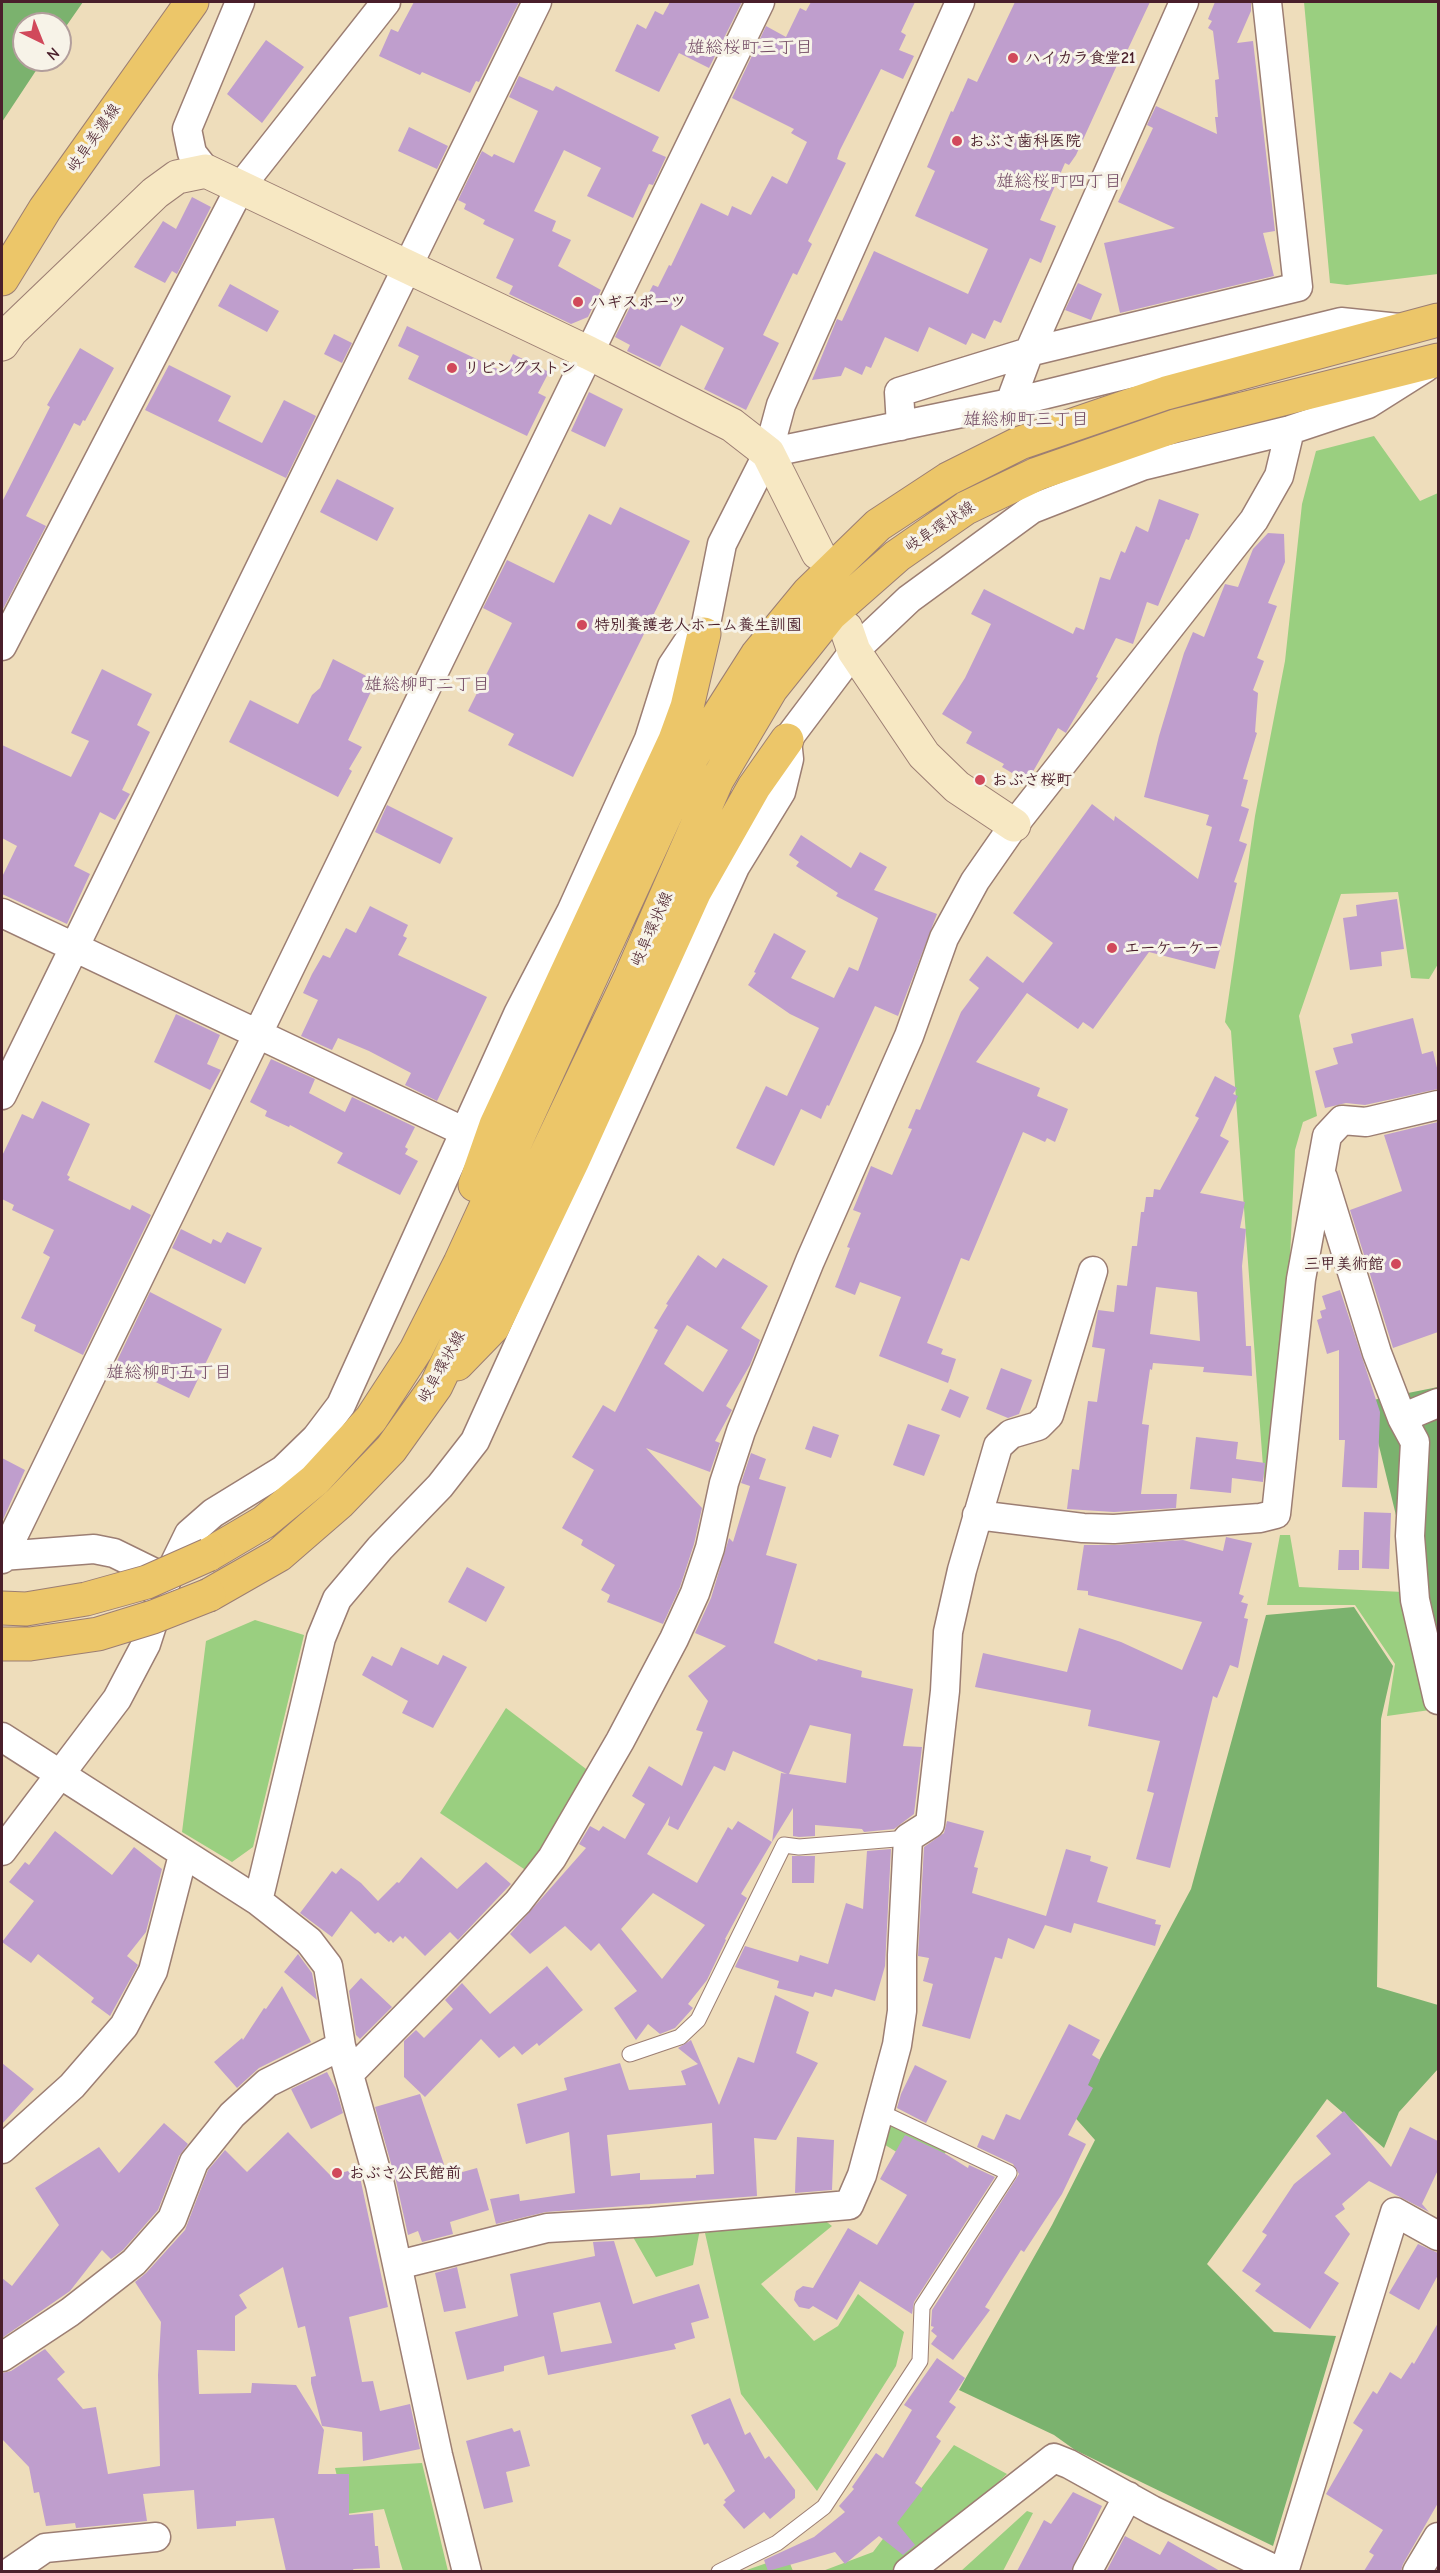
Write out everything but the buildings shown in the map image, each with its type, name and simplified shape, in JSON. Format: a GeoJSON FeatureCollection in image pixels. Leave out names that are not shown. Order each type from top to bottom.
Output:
{"type":"FeatureCollection","features":[{"type":"Feature","properties":{"kind":"main road","name":"岐阜美濃線"},"geometry":{"type":"LineString","coordinates":[[2,279],[51,200],[192,2]]}},
{"type":"Feature","properties":{"kind":"main road","name":"岐阜環状線"},"geometry":{"type":"LineString","coordinates":[[2,1608],[26,1609],[86,1599],[147,1582],[208,1555],[264,1522],[315,1480],[371,1419],[416,1350],[460,1263],[692,757],[757,655],[809,592],[878,525],[948,479],[1020,443],[1166,393],[1408,330],[1438,320]]}},
{"type":"Feature","properties":{"kind":"main road","name":"岐阜環状線"},"geometry":{"type":"LineString","coordinates":[[2,1644],[30,1644],[98,1634],[153,1617],[209,1595],[279,1555],[339,1503],[391,1449],[436,1386],[631,976],[717,780],[771,689],[831,614],[897,556],[966,508],[1036,474],[1175,426],[1436,361]]}},
{"type":"Feature","properties":{"kind":"main road"},"geometry":{"type":"LineString","coordinates":[[416,1350],[496,1125],[675,740],[687,707],[704,634]]}},
{"type":"Feature","properties":{"kind":"main road"},"geometry":{"type":"LineString","coordinates":[[436,1386],[493,1327],[573,1160],[695,891],[754,787],[787,740]]}},
{"type":"Feature","properties":{"kind":"street"},"geometry":{"type":"LineString","coordinates":[[240,2],[187,129],[192,153],[206,171],[590,353],[732,425],[768,453],[818,553]]}},
{"type":"Feature","properties":{"kind":"street"},"geometry":{"type":"LineString","coordinates":[[2,646],[241,186],[386,2]]}},
{"type":"Feature","properties":{"kind":"street"},"geometry":{"type":"LineString","coordinates":[[2,1095],[537,2]]}},
{"type":"Feature","properties":{"kind":"street"},"geometry":{"type":"LineString","coordinates":[[2,1557],[760,2]]}},
{"type":"Feature","properties":{"kind":"street"},"geometry":{"type":"LineString","coordinates":[[2,1851],[117,1698],[146,1644],[167,1579],[189,1534],[213,1513],[283,1470],[316,1438],[341,1405],[518,1014],[572,912],[650,739],[672,666],[688,642],[704,634],[722,544],[768,453],[781,405],[960,2]]}},
{"type":"Feature","properties":{"kind":"street"},"geometry":{"type":"LineString","coordinates":[[1010,403],[1029,352],[1184,2]]}},
{"type":"Feature","properties":{"kind":"street"},"geometry":{"type":"LineString","coordinates":[[901,426],[899,392],[1029,352],[1298,287],[1267,2]]}},
{"type":"Feature","properties":{"kind":"street"},"geometry":{"type":"LineString","coordinates":[[2,345],[11,331],[155,193],[177,177],[206,171]]}},
{"type":"Feature","properties":{"kind":"street"},"geometry":{"type":"LineString","coordinates":[[768,453],[1010,403],[1341,322],[1408,330]]}},
{"type":"Feature","properties":{"kind":"street"},"geometry":{"type":"LineString","coordinates":[[258,1901],[321,1638],[337,1599],[380,1548],[440,1486],[475,1441],[735,867],[781,792],[789,759],[787,740],[850,639],[1032,509],[1142,466],[1290,430],[1368,404],[1436,361]]}},
{"type":"Feature","properties":{"kind":"street"},"geometry":{"type":"LineString","coordinates":[[350,2073],[518,1902],[552,1858],[630,1720],[695,1593],[710,1548],[724,1483],[741,1431],[810,1261],[909,1036],[944,938],[975,881],[1014,825],[1254,520],[1279,476],[1290,430]]}},
{"type":"Feature","properties":{"kind":"street"},"geometry":{"type":"LineString","coordinates":[[850,639],[924,755],[957,787],[1014,825]]}},
{"type":"Feature","properties":{"kind":"street"},"geometry":{"type":"LineString","coordinates":[[2,913],[465,1132]]}},
{"type":"Feature","properties":{"kind":"street"},"geometry":{"type":"LineString","coordinates":[[977,1515],[1083,1528],[1114,1529],[1260,1518],[1276,1514],[1301,1279],[1327,1136],[1342,1120],[1366,1122],[1438,1105]]}},
{"type":"Feature","properties":{"kind":"street"},"geometry":{"type":"LineString","coordinates":[[1321,1173],[1377,1353],[1402,1418],[1415,1442],[1410,1536],[1415,1600],[1438,1701]]}},
{"type":"Feature","properties":{"kind":"street"},"geometry":{"type":"LineString","coordinates":[[398,2265],[547,2228],[651,2222],[849,2205],[862,2175],[897,2045],[902,2011],[902,1955],[908,1838],[930,1824],[945,1691],[948,1632],[977,1515],[998,1446],[1011,1434],[1038,1426],[1050,1415],[1093,1271]]}},
{"type":"Feature","properties":{"kind":"street"},"geometry":{"type":"LineString","coordinates":[[1402,1418],[1438,1403]]}},
{"type":"Feature","properties":{"kind":"street"},"geometry":{"type":"LineString","coordinates":[[2,1557],[94,1549],[114,1553],[167,1579]]}},
{"type":"Feature","properties":{"kind":"street"},"geometry":{"type":"LineString","coordinates":[[2,1737],[258,1901],[309,1941],[328,1966],[341,2046],[380,2185],[438,2455],[467,2571]]}},
{"type":"Feature","properties":{"kind":"street"},"geometry":{"type":"LineString","coordinates":[[2,2149],[72,2086],[124,2026],[153,1971],[183,1855]]}},
{"type":"Feature","properties":{"kind":"street"},"geometry":{"type":"LineString","coordinates":[[2,2357],[70,2312],[134,2262],[172,2219],[194,2162],[241,2107],[267,2083],[341,2046]]}},
{"type":"Feature","properties":{"kind":"street"},"geometry":{"type":"LineString","coordinates":[[1284,2571],[1395,2212],[1438,2236]]}},
{"type":"Feature","properties":{"kind":"street"},"geometry":{"type":"LineString","coordinates":[[908,2571],[1054,2458],[1262,2568]]}},
{"type":"Feature","properties":{"kind":"street"},"geometry":{"type":"LineString","coordinates":[[1087,2571],[1128,2496]]}},
{"type":"Feature","properties":{"kind":"street"},"geometry":{"type":"LineString","coordinates":[[10,2571],[45,2548],[156,2537]]}},
{"type":"Feature","properties":{"kind":"street"},"geometry":{"type":"LineString","coordinates":[[1418,2571],[1438,2537]]}},
{"type":"Feature","properties":{"kind":"lane"},"geometry":{"type":"LineString","coordinates":[[630,2054],[680,2037],[698,2020],[783,1845],[799,1847],[908,1838]]}},
{"type":"Feature","properties":{"kind":"lane"},"geometry":{"type":"LineString","coordinates":[[718,2571],[777,2543],[824,2507],[920,2361],[922,2307],[1009,2173],[878,2111]]}},
{"type":"Feature","properties":{"kind":"green space"},"geometry":{"type":"Polygon","coordinates":[[[2,2],[83,2],[72,18],[72,12],[12,12],[12,72],[35,72],[2,122],[2,2]]]}},
{"type":"Feature","properties":{"kind":"green space"},"geometry":{"type":"Polygon","coordinates":[[[1304,2],[1438,2],[1438,274],[1347,285],[1330,283],[1304,2]]]}},
{"type":"Feature","properties":{"kind":"green space"},"geometry":{"type":"Polygon","coordinates":[[[1374,436],[1420,501],[1438,493],[1438,964],[1429,979],[1411,978],[1398,892],[1341,894],[1299,1016],[1317,1116],[1303,1122],[1295,1150],[1289,1278],[1273,1478],[1264,1480],[1231,1031],[1225,1022],[1255,816],[1285,661],[1302,504],[1316,451],[1374,436]]]}},
{"type":"Feature","properties":{"kind":"green space"},"geometry":{"type":"Polygon","coordinates":[[[1438,1387],[1438,1687],[1368,1401],[1438,1387]]]}},
{"type":"Feature","properties":{"kind":"green space"},"geometry":{"type":"Polygon","coordinates":[[[1280,1535],[1290,1535],[1299,1587],[1403,1592],[1430,1710],[1387,1716],[1395,1664],[1355,1605],[1267,1605],[1280,1535]]]}},
{"type":"Feature","properties":{"kind":"green space"},"geometry":{"type":"Polygon","coordinates":[[[1354,1607],[1393,1666],[1381,1719],[1377,1987],[1438,2005],[1438,2069],[1399,2112],[1384,2148],[1327,2099],[1207,2264],[1274,2332],[1336,2336],[1273,2546],[1075,2450],[1054,2435],[959,2390],[1052,2225],[1095,2140],[1071,2113],[1191,1889],[1266,1615],[1354,1607]]]}},
{"type":"Feature","properties":{"kind":"green space"},"geometry":{"type":"Polygon","coordinates":[[[255,1620],[304,1635],[253,1847],[232,1862],[182,1832],[206,1641],[255,1620]]]}},
{"type":"Feature","properties":{"kind":"green space"},"geometry":{"type":"Polygon","coordinates":[[[506,1708],[590,1772],[527,1871],[440,1813],[506,1708]]]}},
{"type":"Feature","properties":{"kind":"green space"},"geometry":{"type":"Polygon","coordinates":[[[891,2124],[946,2152],[929,2172],[882,2143],[891,2124]]]}},
{"type":"Feature","properties":{"kind":"green space"},"geometry":{"type":"Polygon","coordinates":[[[815,2213],[832,2226],[761,2284],[814,2341],[838,2326],[858,2294],[904,2332],[896,2366],[817,2491],[741,2394],[705,2233],[752,2220],[815,2213]]]}},
{"type":"Feature","properties":{"kind":"green space"},"geometry":{"type":"Polygon","coordinates":[[[701,2224],[693,2265],[656,2277],[629,2230],[701,2224]]]}},
{"type":"Feature","properties":{"kind":"green space"},"geometry":{"type":"Polygon","coordinates":[[[954,2445],[1007,2474],[928,2548],[894,2571],[820,2572],[873,2552],[954,2445]]]}},
{"type":"Feature","properties":{"kind":"green space"},"geometry":{"type":"Polygon","coordinates":[[[422,2463],[448,2571],[403,2571],[384,2509],[346,2514],[335,2468],[422,2463]]]}},
{"type":"Feature","properties":{"kind":"green space"},"geometry":{"type":"Polygon","coordinates":[[[1027,2511],[1033,2513],[1003,2571],[961,2571],[1027,2511]]]}},
{"type":"Feature","properties":{"kind":"green space"},"geometry":{"type":"Polygon","coordinates":[[[787,2556],[793,2571],[741,2572],[787,2556]]]}},
{"type":"Feature","properties":{"kind":"place","name":"ハイカラ食堂21"},"geometry":{"type":"Point","coordinates":[1013,58]}},
{"type":"Feature","properties":{"kind":"place","name":"おぶさ歯科医院"},"geometry":{"type":"Point","coordinates":[957,141]}},
{"type":"Feature","properties":{"kind":"place","name":"ハギスポーツ"},"geometry":{"type":"Point","coordinates":[578,302]}},
{"type":"Feature","properties":{"kind":"place","name":"リビングストン"},"geometry":{"type":"Point","coordinates":[452,368]}},
{"type":"Feature","properties":{"kind":"place","name":"特別養護老人ホーム養生訓園"},"geometry":{"type":"Point","coordinates":[582,625]}},
{"type":"Feature","properties":{"kind":"place","name":"おぶさ桜町"},"geometry":{"type":"Point","coordinates":[980,780]}},
{"type":"Feature","properties":{"kind":"place","name":"エーケーケー"},"geometry":{"type":"Point","coordinates":[1112,948]}},
{"type":"Feature","properties":{"kind":"place","name":"三甲美術館"},"geometry":{"type":"Point","coordinates":[1396,1264]}},
{"type":"Feature","properties":{"kind":"place","name":"おぶさ公民館前"},"geometry":{"type":"Point","coordinates":[337,2173]}},
{"type":"Feature","properties":{"kind":"district","name":"雄総桜町三丁目"},"geometry":{"type":"Point","coordinates":[750,48]}},
{"type":"Feature","properties":{"kind":"district","name":"雄総桜町四丁目"},"geometry":{"type":"Point","coordinates":[1059,182]}},
{"type":"Feature","properties":{"kind":"district","name":"雄総柳町三丁目"},"geometry":{"type":"Point","coordinates":[1026,420]}},
{"type":"Feature","properties":{"kind":"district","name":"雄総柳町二丁目"},"geometry":{"type":"Point","coordinates":[427,685]}},
{"type":"Feature","properties":{"kind":"district","name":"雄総柳町五丁目"},"geometry":{"type":"Point","coordinates":[169,1373]}}]}
